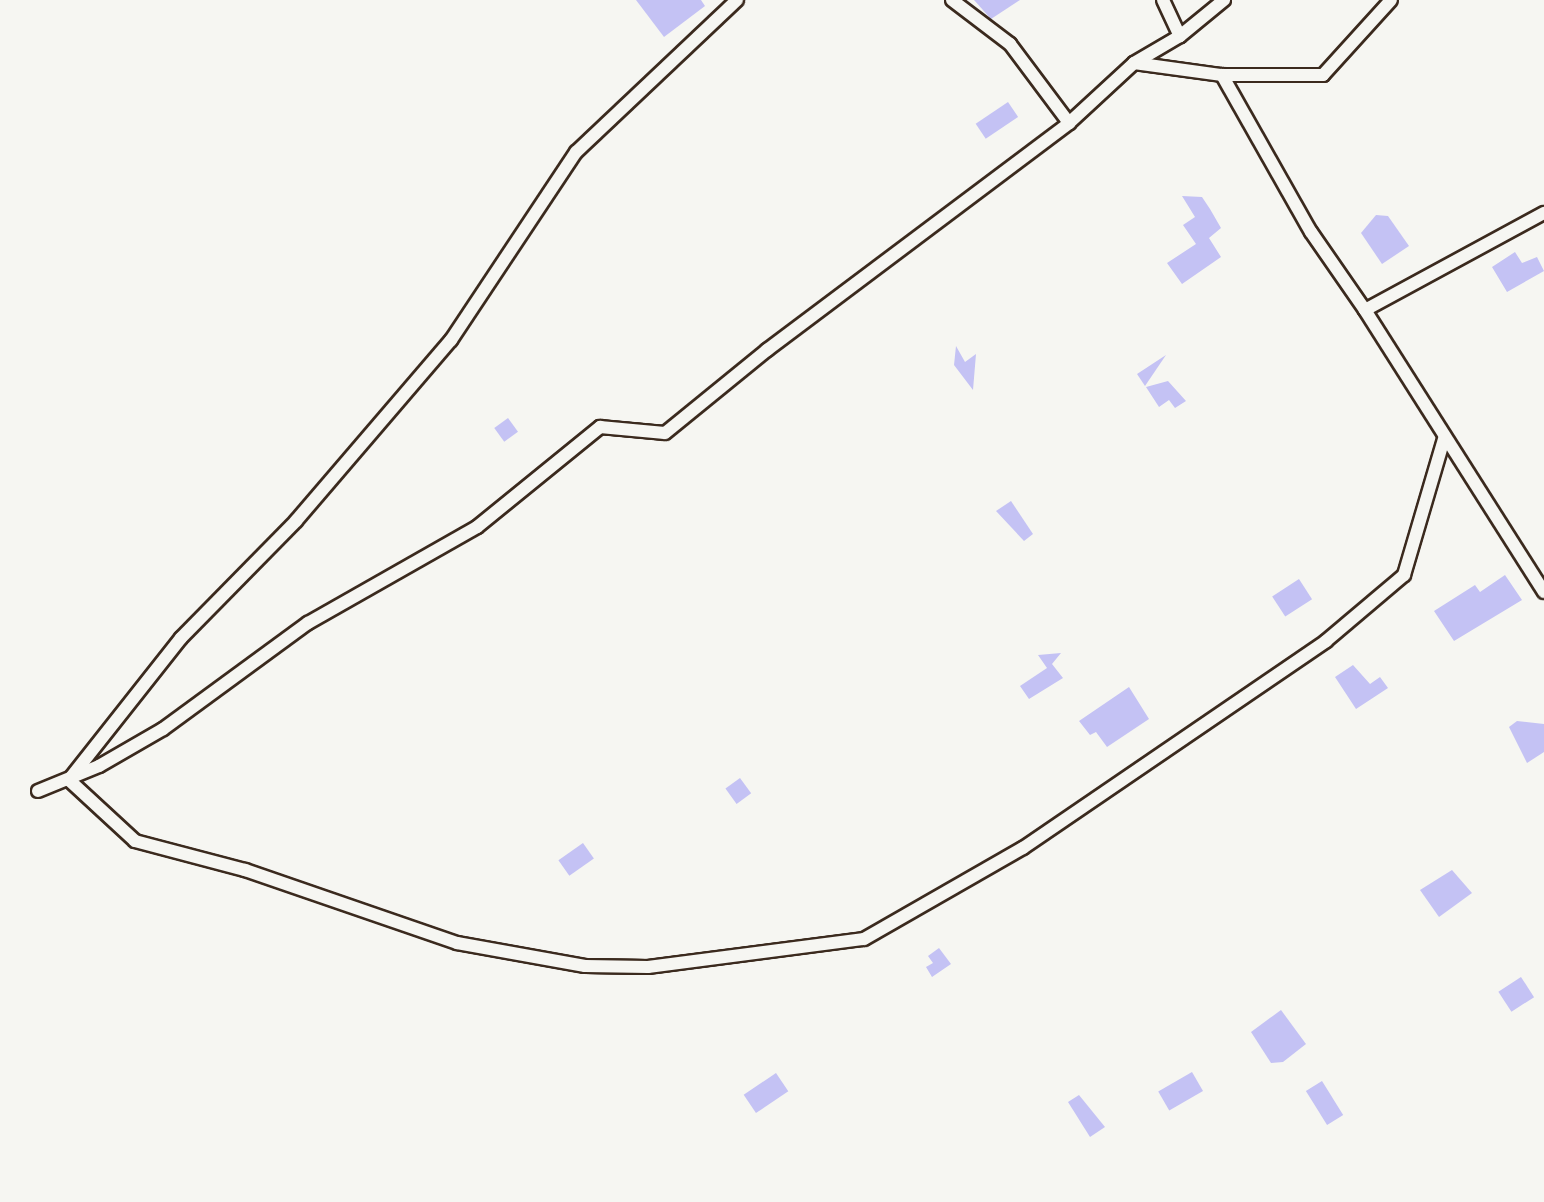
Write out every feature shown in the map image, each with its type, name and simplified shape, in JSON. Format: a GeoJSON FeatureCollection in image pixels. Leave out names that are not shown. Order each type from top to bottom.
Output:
{"type":"FeatureCollection","features":[{"type":"Feature","properties":{"kind":"street"},"geometry":{"type":"LineString","coordinates":[[69,780],[181,638],[296,521],[451,340],[576,152],[737,0]]}},
{"type":"Feature","properties":{"kind":"street"},"geometry":{"type":"LineString","coordinates":[[953,0],[1010,44],[1069,122]]}},
{"type":"Feature","properties":{"kind":"street"},"geometry":{"type":"LineString","coordinates":[[1163,0],[1180,36]]}},
{"type":"Feature","properties":{"kind":"street"},"geometry":{"type":"LineString","coordinates":[[38,791],[69,780],[163,729],[308,623],[477,527],[600,427],[665,433],[767,350],[1069,122],[1134,63],[1180,36],[1224,0]]}},
{"type":"Feature","properties":{"kind":"street"},"geometry":{"type":"LineString","coordinates":[[1134,63],[1222,75],[1323,75],[1391,0]]}},
{"type":"Feature","properties":{"kind":"street"},"geometry":{"type":"LineString","coordinates":[[1222,75],[1311,232],[1364,310],[1544,592]]}},
{"type":"Feature","properties":{"kind":"street"},"geometry":{"type":"LineString","coordinates":[[1364,310],[1544,213]]}},
{"type":"Feature","properties":{"kind":"street"},"geometry":{"type":"LineString","coordinates":[[69,780],[135,841],[245,870],[457,943],[585,966],[648,967],[864,939],[1034,840],[1326,640],[1404,575],[1444,439]]}},
{"type":"Feature","properties":{"kind":"building"},"geometry":{"type":"Polygon","coordinates":[[[636,0],[701,0],[705,6],[664,37],[636,0]]]}},
{"type":"Feature","properties":{"kind":"building"},"geometry":{"type":"Polygon","coordinates":[[[974,0],[1020,0],[991,19],[974,0]]]}},
{"type":"Feature","properties":{"kind":"building"},"geometry":{"type":"Polygon","coordinates":[[[1008,102],[1018,117],[986,139],[976,124],[1008,102]]]}},
{"type":"Feature","properties":{"kind":"building"},"geometry":{"type":"Polygon","coordinates":[[[1182,196],[1202,197],[1210,209],[1221,228],[1209,238],[1221,257],[1182,284],[1167,263],[1196,244],[1183,225],[1195,217],[1182,196]]]}},
{"type":"Feature","properties":{"kind":"building"},"geometry":{"type":"Polygon","coordinates":[[[1376,215],[1388,216],[1409,246],[1382,264],[1361,233],[1376,215]]]}},
{"type":"Feature","properties":{"kind":"building"},"geometry":{"type":"Polygon","coordinates":[[[1515,252],[1522,263],[1537,257],[1544,271],[1507,292],[1492,267],[1515,252]]]}},
{"type":"Feature","properties":{"kind":"building"},"geometry":{"type":"Polygon","coordinates":[[[956,346],[965,362],[976,354],[973,390],[954,365],[956,346]]]}},
{"type":"Feature","properties":{"kind":"building"},"geometry":{"type":"Polygon","coordinates":[[[1166,355],[1145,386],[1137,374],[1166,355]]]}},
{"type":"Feature","properties":{"kind":"building"},"geometry":{"type":"Polygon","coordinates":[[[1168,381],[1186,401],[1175,408],[1169,400],[1159,407],[1146,387],[1168,381]]]}},
{"type":"Feature","properties":{"kind":"building"},"geometry":{"type":"Polygon","coordinates":[[[508,418],[518,432],[504,442],[494,428],[508,418]]]}},
{"type":"Feature","properties":{"kind":"building"},"geometry":{"type":"Polygon","coordinates":[[[1011,501],[1033,534],[1024,541],[996,511],[1011,501]]]}},
{"type":"Feature","properties":{"kind":"building"},"geometry":{"type":"Polygon","coordinates":[[[1505,575],[1522,600],[1454,641],[1434,611],[1475,585],[1480,592],[1505,575]]]}},
{"type":"Feature","properties":{"kind":"building"},"geometry":{"type":"Polygon","coordinates":[[[1299,579],[1312,599],[1285,617],[1272,596],[1299,579]]]}},
{"type":"Feature","properties":{"kind":"building"},"geometry":{"type":"Polygon","coordinates":[[[1061,653],[1052,664],[1063,678],[1029,699],[1020,686],[1047,668],[1038,655],[1061,653]]]}},
{"type":"Feature","properties":{"kind":"building"},"geometry":{"type":"Polygon","coordinates":[[[1353,665],[1370,684],[1380,677],[1388,688],[1356,709],[1335,677],[1353,665]]]}},
{"type":"Feature","properties":{"kind":"building"},"geometry":{"type":"Polygon","coordinates":[[[1129,687],[1149,719],[1107,747],[1096,732],[1090,735],[1079,721],[1129,687]]]}},
{"type":"Feature","properties":{"kind":"building"},"geometry":{"type":"Polygon","coordinates":[[[1517,721],[1544,724],[1544,752],[1527,763],[1509,727],[1517,721]]]}},
{"type":"Feature","properties":{"kind":"building"},"geometry":{"type":"Polygon","coordinates":[[[740,778],[751,793],[737,804],[725,789],[740,778]]]}},
{"type":"Feature","properties":{"kind":"building"},"geometry":{"type":"Polygon","coordinates":[[[583,843],[594,859],[569,876],[558,860],[583,843]]]}},
{"type":"Feature","properties":{"kind":"building"},"geometry":{"type":"Polygon","coordinates":[[[1452,870],[1472,893],[1439,917],[1420,890],[1452,870]]]}},
{"type":"Feature","properties":{"kind":"building"},"geometry":{"type":"Polygon","coordinates":[[[939,948],[951,964],[932,977],[926,967],[933,963],[928,956],[939,948]]]}},
{"type":"Feature","properties":{"kind":"building"},"geometry":{"type":"Polygon","coordinates":[[[1521,977],[1534,997],[1511,1012],[1498,992],[1521,977]]]}},
{"type":"Feature","properties":{"kind":"building"},"geometry":{"type":"Polygon","coordinates":[[[1281,1010],[1306,1044],[1283,1062],[1271,1063],[1251,1032],[1281,1010]]]}},
{"type":"Feature","properties":{"kind":"building"},"geometry":{"type":"Polygon","coordinates":[[[1192,1072],[1203,1091],[1169,1111],[1158,1092],[1192,1072]]]}},
{"type":"Feature","properties":{"kind":"building"},"geometry":{"type":"Polygon","coordinates":[[[776,1073],[788,1091],[756,1113],[744,1095],[776,1073]]]}},
{"type":"Feature","properties":{"kind":"building"},"geometry":{"type":"Polygon","coordinates":[[[1322,1081],[1343,1115],[1327,1125],[1306,1091],[1322,1081]]]}},
{"type":"Feature","properties":{"kind":"building"},"geometry":{"type":"Polygon","coordinates":[[[1079,1095],[1105,1127],[1090,1137],[1068,1102],[1079,1095]]]}}]}
